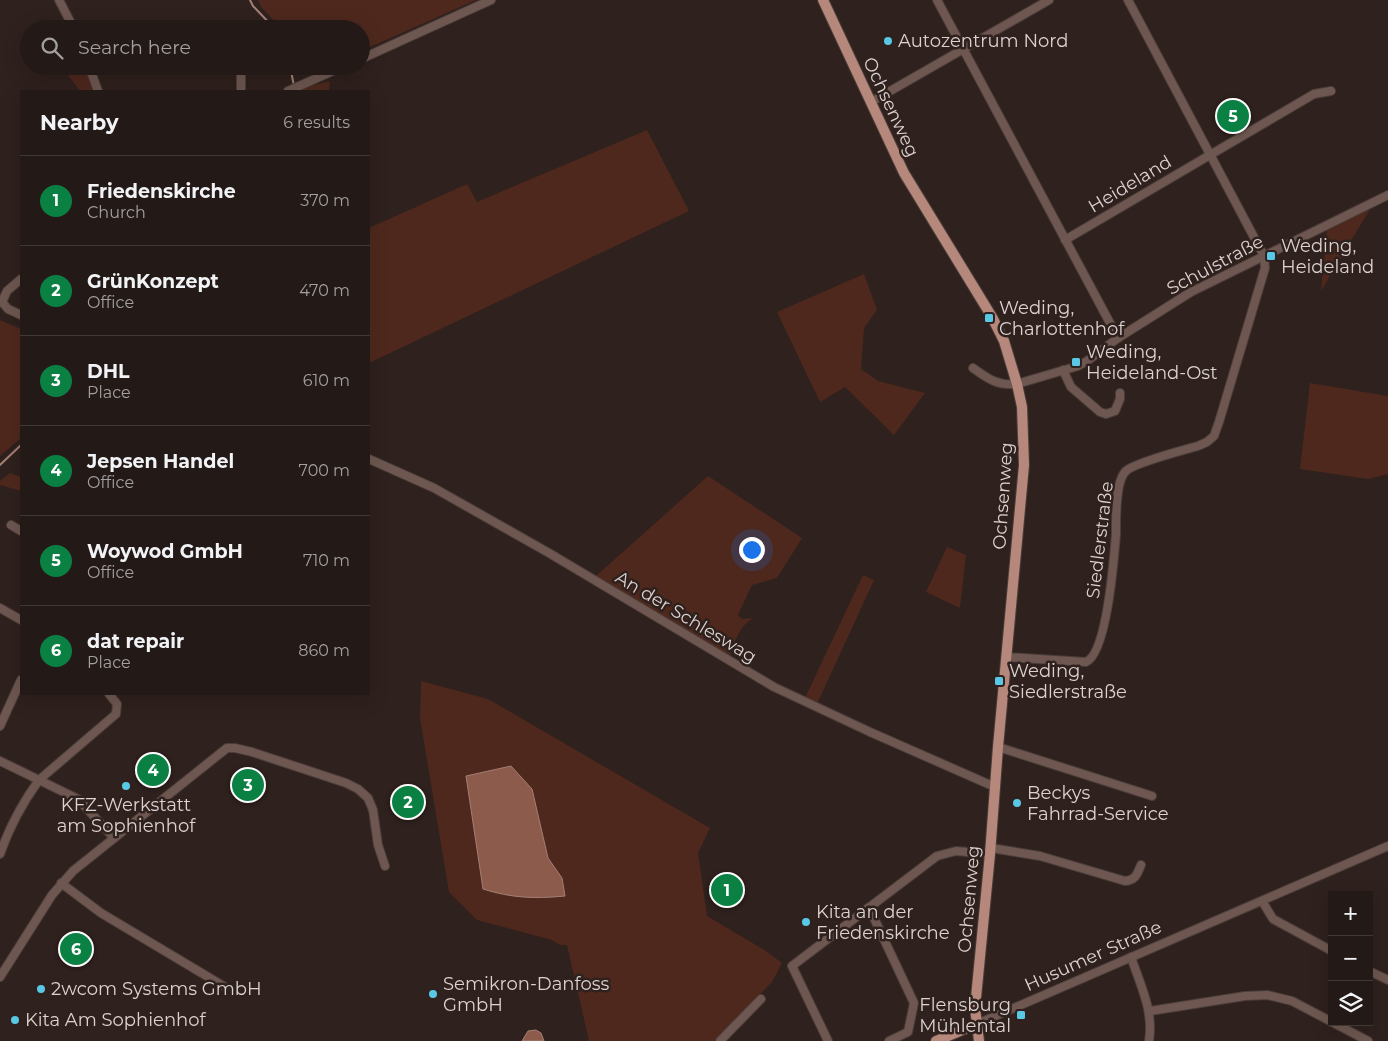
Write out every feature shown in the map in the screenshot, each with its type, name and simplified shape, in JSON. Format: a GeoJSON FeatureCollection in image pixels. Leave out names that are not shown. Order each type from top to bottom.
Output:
{"type":"FeatureCollection","features":[{"type":"Feature","properties":{"kind":"main road","name":"Ochsenweg"},"geometry":{"type":"LineString","coordinates":[[823,0],[904,173],[992,317],[1004,341],[1022,406],[1024,465],[998,747],[991,851],[975,1008],[979,1041]]}},
{"type":"Feature","properties":{"kind":"main road","name":"Husumer Straße"},"geometry":{"type":"LineString","coordinates":[[936,1041],[977,1024]]}},
{"type":"Feature","properties":{"kind":"street"},"geometry":{"type":"LineString","coordinates":[[59,0],[69,20]]}},
{"type":"Feature","properties":{"kind":"street"},"geometry":{"type":"LineString","coordinates":[[370,54],[491,0]]}},
{"type":"Feature","properties":{"kind":"street"},"geometry":{"type":"LineString","coordinates":[[937,0],[1118,338]]}},
{"type":"Feature","properties":{"kind":"street"},"geometry":{"type":"LineString","coordinates":[[871,102],[1049,0]]}},
{"type":"Feature","properties":{"kind":"street"},"geometry":{"type":"LineString","coordinates":[[1128,0],[1264,256]]}},
{"type":"Feature","properties":{"kind":"street"},"geometry":{"type":"LineString","coordinates":[[92,75],[98,90]]}},
{"type":"Feature","properties":{"kind":"street"},"geometry":{"type":"LineString","coordinates":[[241,75],[241,90]]}},
{"type":"Feature","properties":{"kind":"street"},"geometry":{"type":"LineString","coordinates":[[290,90],[324,75]]}},
{"type":"Feature","properties":{"kind":"street","name":"Heideland"},"geometry":{"type":"LineString","coordinates":[[1065,240],[1314,94],[1331,91]]}},
{"type":"Feature","properties":{"kind":"street","name":"Schulstraße"},"geometry":{"type":"LineString","coordinates":[[1017,384],[1087,361],[1118,338],[1191,292],[1388,195]]}},
{"type":"Feature","properties":{"kind":"street","name":"Siedlerstraße"},"geometry":{"type":"LineString","coordinates":[[1006,657],[1086,662],[1094,655],[1100,640],[1109,599],[1118,488],[1122,476],[1131,467],[1198,446],[1214,436],[1265,268],[1264,256]]}},
{"type":"Feature","properties":{"kind":"street"},"geometry":{"type":"LineString","coordinates":[[20,280],[7,291],[2,302],[8,308],[20,314]]}},
{"type":"Feature","properties":{"kind":"street"},"geometry":{"type":"LineString","coordinates":[[973,368],[994,382],[1008,385],[1017,384]]}},
{"type":"Feature","properties":{"kind":"street"},"geometry":{"type":"LineString","coordinates":[[1062,370],[1070,387],[1100,412],[1106,414],[1114,411],[1120,399],[1120,393]]}},
{"type":"Feature","properties":{"kind":"street","name":"An der Schleswag"},"geometry":{"type":"LineString","coordinates":[[370,459],[442,492],[549,553],[774,687],[995,787]]}},
{"type":"Feature","properties":{"kind":"street"},"geometry":{"type":"LineString","coordinates":[[11,525],[20,530]]}},
{"type":"Feature","properties":{"kind":"street"},"geometry":{"type":"LineString","coordinates":[[0,608],[20,619]]}},
{"type":"Feature","properties":{"kind":"street"},"geometry":{"type":"LineString","coordinates":[[0,726],[3,711],[20,682]]}},
{"type":"Feature","properties":{"kind":"street"},"geometry":{"type":"LineString","coordinates":[[0,854],[6,838],[30,792],[39,780],[116,714],[117,704],[110,695]]}},
{"type":"Feature","properties":{"kind":"street"},"geometry":{"type":"LineString","coordinates":[[998,747],[1152,796]]}},
{"type":"Feature","properties":{"kind":"street"},"geometry":{"type":"LineString","coordinates":[[0,977],[61,883],[227,748],[257,753],[346,783],[358,789],[368,798],[373,810],[378,845],[385,866]]}},
{"type":"Feature","properties":{"kind":"street"},"geometry":{"type":"LineString","coordinates":[[0,761],[78,799],[114,838]]}},
{"type":"Feature","properties":{"kind":"street","name":"Husumer Straße"},"geometry":{"type":"LineString","coordinates":[[977,1024],[1388,846]]}},
{"type":"Feature","properties":{"kind":"street"},"geometry":{"type":"LineString","coordinates":[[828,1041],[792,966],[937,856],[956,851],[991,851],[1047,858],[1125,881],[1131,881],[1136,877],[1141,865]]}},
{"type":"Feature","properties":{"kind":"street"},"geometry":{"type":"LineString","coordinates":[[61,883],[101,913],[225,987]]}},
{"type":"Feature","properties":{"kind":"street"},"geometry":{"type":"LineString","coordinates":[[1262,901],[1273,919],[1328,949]]}},
{"type":"Feature","properties":{"kind":"street"},"geometry":{"type":"LineString","coordinates":[[868,908],[914,1004],[908,1032],[889,1041]]}},
{"type":"Feature","properties":{"kind":"street"},"geometry":{"type":"LineString","coordinates":[[1131,956],[1150,1011],[1149,1041]]}},
{"type":"Feature","properties":{"kind":"street"},"geometry":{"type":"LineString","coordinates":[[1373,973],[1388,980]]}},
{"type":"Feature","properties":{"kind":"street"},"geometry":{"type":"LineString","coordinates":[[1150,1011],[1245,996],[1267,995],[1292,1001],[1328,1020]]}},
{"type":"Feature","properties":{"kind":"street"},"geometry":{"type":"LineString","coordinates":[[720,1041],[761,999]]}},
{"type":"Feature","properties":{"kind":"street"},"geometry":{"type":"LineString","coordinates":[[1340,1026],[1368,1041]]}},
{"type":"Feature","properties":{"kind":"shaded area"},"geometry":{"type":"Polygon","coordinates":[[[258,0],[476,0],[370,47],[370,20],[273,20],[261,7],[258,0]]]}},
{"type":"Feature","properties":{"kind":"shaded area"},"geometry":{"type":"Polygon","coordinates":[[[68,75],[88,75],[93,90],[79,90],[68,75]]]}},
{"type":"Feature","properties":{"kind":"shaded area"},"geometry":{"type":"Polygon","coordinates":[[[330,81],[329,90],[298,89],[330,81]]]}},
{"type":"Feature","properties":{"kind":"shaded area"},"geometry":{"type":"Polygon","coordinates":[[[647,130],[689,211],[370,363],[370,228],[467,184],[477,202],[647,130]]]}},
{"type":"Feature","properties":{"kind":"shaded area"},"geometry":{"type":"Polygon","coordinates":[[[1370,209],[1321,291],[1327,230],[1370,209]]]}},
{"type":"Feature","properties":{"kind":"shaded area"},"geometry":{"type":"Polygon","coordinates":[[[864,274],[877,310],[864,328],[861,369],[878,381],[925,393],[894,435],[845,387],[820,402],[777,312],[864,274]]]}},
{"type":"Feature","properties":{"kind":"shaded area"},"geometry":{"type":"Polygon","coordinates":[[[0,320],[20,329],[20,439],[0,456],[0,320]]]}},
{"type":"Feature","properties":{"kind":"shaded area"},"geometry":{"type":"Polygon","coordinates":[[[1310,383],[1388,396],[1388,474],[1368,479],[1300,469],[1310,383]]]}},
{"type":"Feature","properties":{"kind":"shaded area"},"geometry":{"type":"Polygon","coordinates":[[[10,473],[20,477],[20,491],[0,485],[0,481],[10,473]]]}},
{"type":"Feature","properties":{"kind":"shaded area"},"geometry":{"type":"Polygon","coordinates":[[[708,476],[802,538],[777,578],[752,585],[738,615],[742,619],[753,618],[741,630],[730,656],[596,576],[708,476]]]}},
{"type":"Feature","properties":{"kind":"shaded area"},"geometry":{"type":"Polygon","coordinates":[[[947,547],[966,555],[960,608],[926,592],[947,547]]]}},
{"type":"Feature","properties":{"kind":"shaded area"},"geometry":{"type":"Polygon","coordinates":[[[863,575],[874,580],[817,704],[805,698],[863,575]]]}},
{"type":"Feature","properties":{"kind":"shaded area"},"geometry":{"type":"Polygon","coordinates":[[[421,681],[488,699],[710,828],[698,853],[707,916],[766,951],[782,963],[772,982],[714,1041],[589,1041],[567,945],[560,945],[552,940],[477,920],[449,892],[420,718],[421,681]],[[467,776],[564,896],[562,878],[548,858],[532,789],[467,776]]]}},
{"type":"Feature","properties":{"kind":"shaded area"},"geometry":{"type":"Polygon","coordinates":[[[511,766],[532,789],[548,858],[562,878],[565,896],[523,897],[483,889],[466,776],[511,766]]]}},
{"type":"Feature","properties":{"kind":"shaded area"},"geometry":{"type":"Polygon","coordinates":[[[536,1030],[541,1033],[544,1041],[522,1041],[528,1031],[536,1030]]]}},
{"type":"Feature","properties":{"kind":"waterway"},"geometry":{"type":"LineString","coordinates":[[250,0],[266,20]]}},
{"type":"Feature","properties":{"kind":"waterway"},"geometry":{"type":"LineString","coordinates":[[292,75],[294,86]]}},
{"type":"Feature","properties":{"kind":"waterway"},"geometry":{"type":"LineString","coordinates":[[0,465],[20,446]]}},
{"type":"Feature","properties":{"kind":"place","name":"Autozentrum Nord"},"geometry":{"type":"Point","coordinates":[888,41]}},
{"type":"Feature","properties":{"kind":"place","name":"Woywod GmbH"},"geometry":{"type":"Point","coordinates":[1233,116]}},
{"type":"Feature","properties":{"kind":"place","name":"Weding, Heideland"},"geometry":{"type":"Point","coordinates":[1271,256]}},
{"type":"Feature","properties":{"kind":"place","name":"Weding, Charlottenhof"},"geometry":{"type":"Point","coordinates":[989,318]}},
{"type":"Feature","properties":{"kind":"place","name":"Weding, Heideland-Ost"},"geometry":{"type":"Point","coordinates":[1076,362]}},
{"type":"Feature","properties":{"kind":"place","name":"Weding, Siedlerstraße"},"geometry":{"type":"Point","coordinates":[999,681]}},
{"type":"Feature","properties":{"kind":"place","name":"Jepsen Handel"},"geometry":{"type":"Point","coordinates":[153,770]}},
{"type":"Feature","properties":{"kind":"place","name":"DHL"},"geometry":{"type":"Point","coordinates":[248,785]}},
{"type":"Feature","properties":{"kind":"place","name":"KFZ-Werkstatt am Sophienhof"},"geometry":{"type":"Point","coordinates":[126,786]}},
{"type":"Feature","properties":{"kind":"place","name":"GrünKonzept"},"geometry":{"type":"Point","coordinates":[408,802]}},
{"type":"Feature","properties":{"kind":"place","name":"Beckys Fahrrad-Service"},"geometry":{"type":"Point","coordinates":[1017,803]}},
{"type":"Feature","properties":{"kind":"place","name":"Friedenskirche"},"geometry":{"type":"Point","coordinates":[727,890]}},
{"type":"Feature","properties":{"kind":"place","name":"Kita an der Friedenskirche"},"geometry":{"type":"Point","coordinates":[806,922]}},
{"type":"Feature","properties":{"kind":"place","name":"dat repair"},"geometry":{"type":"Point","coordinates":[76,949]}},
{"type":"Feature","properties":{"kind":"place","name":"2wcom Systems GmbH"},"geometry":{"type":"Point","coordinates":[41,989]}},
{"type":"Feature","properties":{"kind":"place","name":"Semikron-Danfoss GmbH"},"geometry":{"type":"Point","coordinates":[433,994]}},
{"type":"Feature","properties":{"kind":"place","name":"Flensburg Mühlental"},"geometry":{"type":"Point","coordinates":[1021,1015]}},
{"type":"Feature","properties":{"kind":"place","name":"Kita Am Sophienhof"},"geometry":{"type":"Point","coordinates":[15,1020]}}]}
